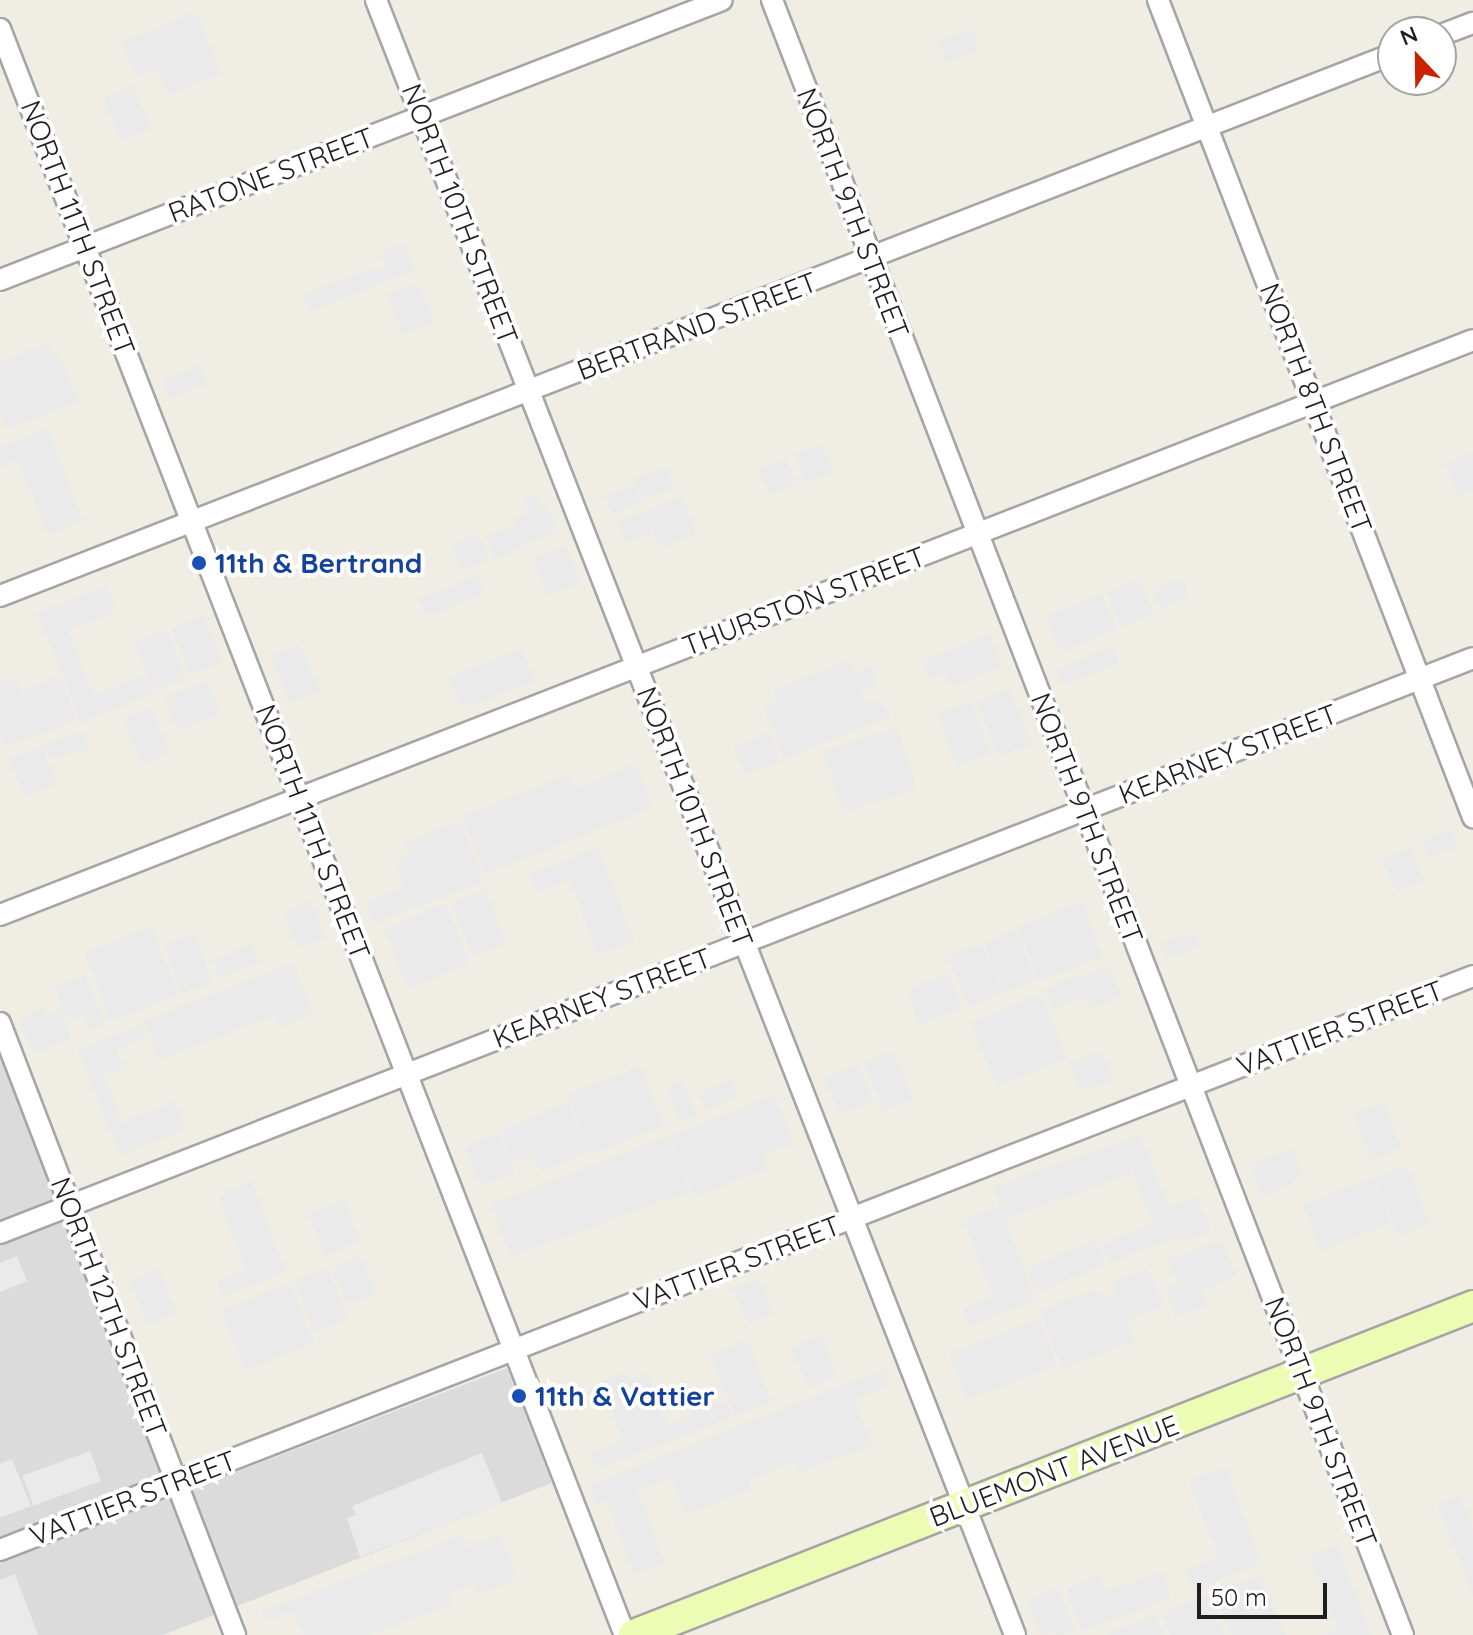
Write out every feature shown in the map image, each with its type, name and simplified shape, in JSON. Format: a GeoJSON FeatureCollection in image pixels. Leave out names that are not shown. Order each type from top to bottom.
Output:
{"type":"FeatureCollection","features":[{"type":"Feature","properties":{"kind":"main road","name":"BLUEMONT AVENUE"},"geometry":{"type":"LineString","coordinates":[[634,1635],[1473,1306]]}},
{"type":"Feature","properties":{"kind":"street","name":"NORTH 10TH STREET"},"geometry":{"type":"LineString","coordinates":[[376,0],[1015,1635]]}},
{"type":"Feature","properties":{"kind":"street","name":"RATONE STREET"},"geometry":{"type":"LineString","coordinates":[[0,280],[722,0]]}},
{"type":"Feature","properties":{"kind":"street","name":"NORTH 9TH STREET"},"geometry":{"type":"LineString","coordinates":[[772,0],[1403,1635]]}},
{"type":"Feature","properties":{"kind":"street","name":"NORTH 8TH STREET"},"geometry":{"type":"LineString","coordinates":[[1158,0],[1473,817]]}},
{"type":"Feature","properties":{"kind":"street","name":"NORTH 11TH STREET"},"geometry":{"type":"LineString","coordinates":[[0,29],[8,70],[85,247],[625,1635]]}},
{"type":"Feature","properties":{"kind":"street","name":"BERTRAND STREET"},"geometry":{"type":"LineString","coordinates":[[0,596],[1377,60]]}},
{"type":"Feature","properties":{"kind":"street","name":"THURSTON STREET"},"geometry":{"type":"LineString","coordinates":[[0,915],[1473,340]]}},
{"type":"Feature","properties":{"kind":"street","name":"KEARNEY STREET"},"geometry":{"type":"LineString","coordinates":[[0,1233],[1473,658]]}},
{"type":"Feature","properties":{"kind":"street","name":"VATTIER STREET"},"geometry":{"type":"LineString","coordinates":[[0,1550],[1473,976]]}},
{"type":"Feature","properties":{"kind":"street","name":"NORTH 12TH STREET"},"geometry":{"type":"LineString","coordinates":[[0,1023],[235,1635]]}},
{"type":"Feature","properties":{"kind":"shaded area"},"geometry":{"type":"Polygon","coordinates":[[[196,12],[221,73],[168,94],[158,69],[136,77],[122,42],[196,12]]]}},
{"type":"Feature","properties":{"kind":"shaded area"},"geometry":{"type":"Polygon","coordinates":[[[973,30],[980,51],[946,62],[939,41],[973,30]]]}},
{"type":"Feature","properties":{"kind":"shaded area"},"geometry":{"type":"Polygon","coordinates":[[[133,86],[151,128],[122,141],[104,99],[133,86]]]}},
{"type":"Feature","properties":{"kind":"shaded area"},"geometry":{"type":"Polygon","coordinates":[[[405,243],[416,270],[309,311],[303,295],[373,268],[375,272],[386,268],[380,253],[405,243]]]}},
{"type":"Feature","properties":{"kind":"shaded area"},"geometry":{"type":"Polygon","coordinates":[[[418,283],[434,322],[403,334],[387,295],[418,283]]]}},
{"type":"Feature","properties":{"kind":"shaded area"},"geometry":{"type":"Polygon","coordinates":[[[49,343],[54,356],[59,354],[78,401],[7,429],[0,412],[0,362],[49,343]]]}},
{"type":"Feature","properties":{"kind":"shaded area"},"geometry":{"type":"Polygon","coordinates":[[[200,366],[207,384],[169,398],[163,380],[200,366]]]}},
{"type":"Feature","properties":{"kind":"shaded area"},"geometry":{"type":"Polygon","coordinates":[[[48,429],[83,521],[47,534],[19,460],[0,466],[0,448],[48,429]]]}},
{"type":"Feature","properties":{"kind":"shaded area"},"geometry":{"type":"Polygon","coordinates":[[[822,444],[833,472],[806,482],[795,454],[822,444]]]}},
{"type":"Feature","properties":{"kind":"shaded area"},"geometry":{"type":"Polygon","coordinates":[[[1473,452],[1473,490],[1458,496],[1445,463],[1473,452]]]}},
{"type":"Feature","properties":{"kind":"shaded area"},"geometry":{"type":"Polygon","coordinates":[[[786,458],[796,483],[768,494],[758,469],[786,458]]]}},
{"type":"Feature","properties":{"kind":"shaded area"},"geometry":{"type":"Polygon","coordinates":[[[666,467],[674,488],[642,500],[634,479],[666,467]]]}},
{"type":"Feature","properties":{"kind":"shaded area"},"geometry":{"type":"Polygon","coordinates":[[[634,485],[641,503],[612,514],[605,496],[634,485]]]}},
{"type":"Feature","properties":{"kind":"shaded area"},"geometry":{"type":"Polygon","coordinates":[[[536,495],[541,508],[547,506],[557,530],[526,544],[520,532],[525,546],[494,559],[486,537],[518,525],[515,519],[529,513],[524,500],[536,495]]]}},
{"type":"Feature","properties":{"kind":"shaded area"},"geometry":{"type":"Polygon","coordinates":[[[683,497],[696,534],[660,548],[654,533],[625,543],[617,522],[683,497]]]}},
{"type":"Feature","properties":{"kind":"shaded area"},"geometry":{"type":"Polygon","coordinates":[[[478,533],[489,560],[462,571],[451,544],[478,533]]]}},
{"type":"Feature","properties":{"kind":"shaded area"},"geometry":{"type":"Polygon","coordinates":[[[566,546],[580,582],[547,595],[533,559],[566,546]]]}},
{"type":"Feature","properties":{"kind":"shaded area"},"geometry":{"type":"Polygon","coordinates":[[[478,576],[485,594],[425,617],[418,599],[478,576]]]}},
{"type":"Feature","properties":{"kind":"shaded area"},"geometry":{"type":"Polygon","coordinates":[[[1140,579],[1154,613],[1120,627],[1107,592],[1140,579]]]}},
{"type":"Feature","properties":{"kind":"shaded area"},"geometry":{"type":"Polygon","coordinates":[[[1183,579],[1189,598],[1160,608],[1154,589],[1183,579]]]}},
{"type":"Feature","properties":{"kind":"shaded area"},"geometry":{"type":"Polygon","coordinates":[[[107,586],[117,611],[68,631],[93,695],[144,675],[152,694],[81,722],[37,613],[107,586]]]}},
{"type":"Feature","properties":{"kind":"shaded area"},"geometry":{"type":"Polygon","coordinates":[[[1102,594],[1116,629],[1061,652],[1046,616],[1102,594]]]}},
{"type":"Feature","properties":{"kind":"shaded area"},"geometry":{"type":"Polygon","coordinates":[[[204,615],[222,662],[189,674],[171,628],[204,615]]]}},
{"type":"Feature","properties":{"kind":"shaded area"},"geometry":{"type":"Polygon","coordinates":[[[167,629],[186,678],[153,691],[134,642],[167,629]]]}},
{"type":"Feature","properties":{"kind":"shaded area"},"geometry":{"type":"Polygon","coordinates":[[[989,634],[1002,666],[952,687],[946,673],[930,679],[923,661],[989,634]]]}},
{"type":"Feature","properties":{"kind":"shaded area"},"geometry":{"type":"Polygon","coordinates":[[[301,644],[319,692],[289,703],[271,655],[301,644]]]}},
{"type":"Feature","properties":{"kind":"shaded area"},"geometry":{"type":"Polygon","coordinates":[[[1113,647],[1119,663],[1063,684],[1057,669],[1113,647]]]}},
{"type":"Feature","properties":{"kind":"shaded area"},"geometry":{"type":"Polygon","coordinates":[[[522,649],[534,681],[461,709],[449,677],[522,649]]]}},
{"type":"Feature","properties":{"kind":"shaded area"},"geometry":{"type":"Polygon","coordinates":[[[850,660],[854,672],[872,666],[878,683],[860,691],[865,704],[879,699],[891,716],[784,759],[764,707],[778,701],[774,690],[850,660]]]}},
{"type":"Feature","properties":{"kind":"shaded area"},"geometry":{"type":"Polygon","coordinates":[[[60,676],[77,720],[39,735],[22,691],[60,676]]]}},
{"type":"Feature","properties":{"kind":"shaded area"},"geometry":{"type":"Polygon","coordinates":[[[15,677],[38,734],[6,747],[0,733],[0,683],[15,677]]]}},
{"type":"Feature","properties":{"kind":"shaded area"},"geometry":{"type":"Polygon","coordinates":[[[207,681],[220,713],[177,731],[164,698],[207,681]]]}},
{"type":"Feature","properties":{"kind":"shaded area"},"geometry":{"type":"Polygon","coordinates":[[[1009,689],[1032,743],[1000,757],[977,703],[1009,689]]]}},
{"type":"Feature","properties":{"kind":"shaded area"},"geometry":{"type":"Polygon","coordinates":[[[971,702],[991,753],[957,766],[937,715],[971,702]]]}},
{"type":"Feature","properties":{"kind":"shaded area"},"geometry":{"type":"Polygon","coordinates":[[[151,707],[170,753],[142,765],[123,718],[151,707]]]}},
{"type":"Feature","properties":{"kind":"shaded area"},"geometry":{"type":"Polygon","coordinates":[[[897,728],[916,788],[843,812],[824,752],[897,728]]]}},
{"type":"Feature","properties":{"kind":"shaded area"},"geometry":{"type":"Polygon","coordinates":[[[81,731],[87,748],[50,761],[44,744],[81,731]]]}},
{"type":"Feature","properties":{"kind":"shaded area"},"geometry":{"type":"Polygon","coordinates":[[[770,733],[781,761],[744,775],[734,747],[770,733]]]}},
{"type":"Feature","properties":{"kind":"shaded area"},"geometry":{"type":"Polygon","coordinates":[[[42,746],[57,783],[25,796],[10,759],[42,746]]]}},
{"type":"Feature","properties":{"kind":"shaded area"},"geometry":{"type":"Polygon","coordinates":[[[636,764],[653,807],[485,874],[462,817],[568,775],[574,789],[636,764]]]}},
{"type":"Feature","properties":{"kind":"shaded area"},"geometry":{"type":"Polygon","coordinates":[[[460,821],[484,881],[413,909],[394,861],[409,855],[404,843],[460,821]]]}},
{"type":"Feature","properties":{"kind":"shaded area"},"geometry":{"type":"Polygon","coordinates":[[[1451,830],[1457,847],[1428,857],[1422,840],[1451,830]]]}},
{"type":"Feature","properties":{"kind":"shaded area"},"geometry":{"type":"Polygon","coordinates":[[[598,848],[634,940],[598,954],[570,880],[536,893],[529,875],[598,848]]]}},
{"type":"Feature","properties":{"kind":"shaded area"},"geometry":{"type":"Polygon","coordinates":[[[1411,848],[1424,880],[1395,892],[1382,860],[1411,848]]]}},
{"type":"Feature","properties":{"kind":"shaded area"},"geometry":{"type":"Polygon","coordinates":[[[403,888],[411,908],[374,923],[366,903],[403,888]]]}},
{"type":"Feature","properties":{"kind":"shaded area"},"geometry":{"type":"Polygon","coordinates":[[[485,889],[506,943],[472,956],[451,902],[485,889]]]}},
{"type":"Feature","properties":{"kind":"shaded area"},"geometry":{"type":"Polygon","coordinates":[[[310,901],[325,937],[299,948],[283,912],[310,901]]]}},
{"type":"Feature","properties":{"kind":"shaded area"},"geometry":{"type":"Polygon","coordinates":[[[1082,902],[1103,956],[1038,981],[1018,927],[1082,902]]]}},
{"type":"Feature","properties":{"kind":"shaded area"},"geometry":{"type":"Polygon","coordinates":[[[446,904],[470,963],[408,988],[384,929],[446,904]]]}},
{"type":"Feature","properties":{"kind":"shaded area"},"geometry":{"type":"Polygon","coordinates":[[[152,927],[178,995],[111,1021],[85,953],[152,927]]]}},
{"type":"Feature","properties":{"kind":"shaded area"},"geometry":{"type":"Polygon","coordinates":[[[1016,930],[1036,979],[1004,992],[984,943],[1016,930]]]}},
{"type":"Feature","properties":{"kind":"shaded area"},"geometry":{"type":"Polygon","coordinates":[[[1194,932],[1199,946],[1164,959],[1159,945],[1194,932]]]}},
{"type":"Feature","properties":{"kind":"shaded area"},"geometry":{"type":"Polygon","coordinates":[[[194,933],[212,983],[182,994],[164,944],[194,933]]]}},
{"type":"Feature","properties":{"kind":"shaded area"},"geometry":{"type":"Polygon","coordinates":[[[982,943],[1002,993],[968,1007],[948,957],[982,943]]]}},
{"type":"Feature","properties":{"kind":"shaded area"},"geometry":{"type":"Polygon","coordinates":[[[252,945],[259,963],[220,978],[213,960],[252,945]]]}},
{"type":"Feature","properties":{"kind":"shaded area"},"geometry":{"type":"Polygon","coordinates":[[[293,963],[313,1014],[281,1027],[275,1015],[159,1060],[144,1021],[293,963]]]}},
{"type":"Feature","properties":{"kind":"shaded area"},"geometry":{"type":"Polygon","coordinates":[[[1109,966],[1121,996],[1091,1008],[1079,978],[1109,966]]]}},
{"type":"Feature","properties":{"kind":"shaded area"},"geometry":{"type":"Polygon","coordinates":[[[949,974],[962,1009],[919,1024],[907,989],[949,974]]]}},
{"type":"Feature","properties":{"kind":"shaded area"},"geometry":{"type":"Polygon","coordinates":[[[86,976],[105,1024],[90,1030],[84,1015],[68,1021],[55,987],[86,976]]]}},
{"type":"Feature","properties":{"kind":"shaded area"},"geometry":{"type":"Polygon","coordinates":[[[1077,976],[1085,996],[1053,1010],[1045,989],[1077,976]]]}},
{"type":"Feature","properties":{"kind":"shaded area"},"geometry":{"type":"Polygon","coordinates":[[[1041,994],[1067,1058],[996,1086],[971,1022],[1041,994]]]}},
{"type":"Feature","properties":{"kind":"shaded area"},"geometry":{"type":"Polygon","coordinates":[[[43,1009],[46,1015],[60,1009],[71,1039],[33,1053],[19,1017],[43,1009]]]}},
{"type":"Feature","properties":{"kind":"shaded area"},"geometry":{"type":"Polygon","coordinates":[[[140,1025],[146,1038],[117,1050],[124,1067],[104,1075],[123,1122],[175,1102],[186,1129],[120,1155],[78,1050],[140,1025]]]}},
{"type":"Feature","properties":{"kind":"shaded area"},"geometry":{"type":"Polygon","coordinates":[[[0,1050],[171,1497],[507,1368],[552,1483],[163,1635],[0,1635],[0,1050]]]}},
{"type":"Feature","properties":{"kind":"shaded area"},"geometry":{"type":"Polygon","coordinates":[[[893,1051],[912,1099],[884,1111],[864,1063],[893,1051]]]}},
{"type":"Feature","properties":{"kind":"shaded area"},"geometry":{"type":"Polygon","coordinates":[[[1102,1051],[1113,1079],[1081,1091],[1070,1063],[1102,1051]]]}},
{"type":"Feature","properties":{"kind":"shaded area"},"geometry":{"type":"Polygon","coordinates":[[[858,1064],[873,1101],[840,1115],[825,1077],[858,1064]]]}},
{"type":"Feature","properties":{"kind":"shaded area"},"geometry":{"type":"Polygon","coordinates":[[[641,1066],[664,1126],[590,1154],[567,1094],[641,1066]]]}},
{"type":"Feature","properties":{"kind":"shaded area"},"geometry":{"type":"Polygon","coordinates":[[[682,1080],[696,1115],[680,1122],[666,1086],[682,1080]]]}},
{"type":"Feature","properties":{"kind":"shaded area"},"geometry":{"type":"Polygon","coordinates":[[[731,1080],[738,1097],[704,1110],[698,1093],[731,1080]]]}},
{"type":"Feature","properties":{"kind":"shaded area"},"geometry":{"type":"Polygon","coordinates":[[[775,1095],[793,1143],[762,1155],[767,1168],[694,1197],[669,1137],[775,1095]]]}},
{"type":"Feature","properties":{"kind":"shaded area"},"geometry":{"type":"Polygon","coordinates":[[[568,1103],[588,1152],[539,1172],[532,1155],[513,1163],[500,1131],[568,1103]]]}},
{"type":"Feature","properties":{"kind":"shaded area"},"geometry":{"type":"Polygon","coordinates":[[[1384,1103],[1401,1148],[1371,1159],[1354,1114],[1384,1103]]]}},
{"type":"Feature","properties":{"kind":"shaded area"},"geometry":{"type":"Polygon","coordinates":[[[499,1134],[514,1172],[481,1186],[466,1147],[499,1134]]]}},
{"type":"Feature","properties":{"kind":"shaded area"},"geometry":{"type":"Polygon","coordinates":[[[1140,1135],[1169,1208],[1198,1197],[1211,1231],[1183,1242],[1180,1235],[1109,1263],[1102,1245],[1153,1224],[1133,1173],[1005,1219],[1035,1300],[969,1326],[963,1308],[993,1296],[964,1221],[1000,1207],[993,1187],[1140,1135]]]}},
{"type":"Feature","properties":{"kind":"shaded area"},"geometry":{"type":"Polygon","coordinates":[[[667,1137],[673,1153],[498,1220],[491,1204],[667,1137]]]}},
{"type":"Feature","properties":{"kind":"shaded area"},"geometry":{"type":"Polygon","coordinates":[[[1292,1149],[1302,1175],[1295,1178],[1293,1184],[1262,1196],[1250,1165],[1292,1149]]]}},
{"type":"Feature","properties":{"kind":"shaded area"},"geometry":{"type":"Polygon","coordinates":[[[675,1154],[689,1192],[510,1257],[496,1219],[675,1154]]]}},
{"type":"Feature","properties":{"kind":"shaded area"},"geometry":{"type":"Polygon","coordinates":[[[1407,1165],[1430,1224],[1398,1236],[1375,1177],[1407,1165]]]}},
{"type":"Feature","properties":{"kind":"shaded area"},"geometry":{"type":"Polygon","coordinates":[[[1373,1178],[1391,1224],[1321,1251],[1303,1205],[1373,1178]]]}},
{"type":"Feature","properties":{"kind":"shaded area"},"geometry":{"type":"Polygon","coordinates":[[[252,1182],[286,1272],[223,1296],[217,1281],[246,1270],[218,1195],[252,1182]]]}},
{"type":"Feature","properties":{"kind":"shaded area"},"geometry":{"type":"Polygon","coordinates":[[[345,1200],[361,1241],[324,1255],[309,1214],[345,1200]]]}},
{"type":"Feature","properties":{"kind":"shaded area"},"geometry":{"type":"Polygon","coordinates":[[[1222,1239],[1237,1277],[1202,1291],[1207,1305],[1176,1317],[1165,1290],[1178,1285],[1168,1260],[1222,1239]]]}},
{"type":"Feature","properties":{"kind":"shaded area"},"geometry":{"type":"Polygon","coordinates":[[[1095,1240],[1105,1264],[1036,1293],[1026,1269],[1095,1240]]]}},
{"type":"Feature","properties":{"kind":"shaded area"},"geometry":{"type":"Polygon","coordinates":[[[17,1256],[27,1281],[0,1292],[0,1263],[17,1256]]]}},
{"type":"Feature","properties":{"kind":"shaded area"},"geometry":{"type":"Polygon","coordinates":[[[360,1256],[376,1293],[347,1305],[331,1268],[360,1256]]]}},
{"type":"Feature","properties":{"kind":"shaded area"},"geometry":{"type":"Polygon","coordinates":[[[328,1268],[348,1319],[314,1332],[294,1281],[328,1268]]]}},
{"type":"Feature","properties":{"kind":"shaded area"},"geometry":{"type":"Polygon","coordinates":[[[1149,1268],[1164,1306],[1127,1320],[1135,1340],[1063,1369],[1040,1311],[1096,1289],[1101,1300],[1117,1294],[1113,1282],[1149,1268]]]}},
{"type":"Feature","properties":{"kind":"shaded area"},"geometry":{"type":"Polygon","coordinates":[[[160,1269],[177,1313],[147,1324],[130,1280],[160,1269]]]}},
{"type":"Feature","properties":{"kind":"shaded area"},"geometry":{"type":"Polygon","coordinates":[[[759,1278],[773,1313],[747,1324],[733,1288],[759,1278]]]}},
{"type":"Feature","properties":{"kind":"shaded area"},"geometry":{"type":"Polygon","coordinates":[[[290,1283],[314,1342],[245,1370],[221,1311],[290,1283]]]}},
{"type":"Feature","properties":{"kind":"shaded area"},"geometry":{"type":"Polygon","coordinates":[[[1040,1319],[1058,1365],[967,1400],[949,1354],[1040,1319]]]}},
{"type":"Feature","properties":{"kind":"shaded area"},"geometry":{"type":"Polygon","coordinates":[[[821,1336],[837,1376],[808,1387],[792,1348],[821,1336]]]}},
{"type":"Feature","properties":{"kind":"shaded area"},"geometry":{"type":"Polygon","coordinates":[[[748,1340],[772,1402],[734,1416],[711,1354],[748,1340]]]}},
{"type":"Feature","properties":{"kind":"shaded area"},"geometry":{"type":"Polygon","coordinates":[[[885,1369],[891,1385],[854,1400],[872,1444],[799,1473],[794,1462],[753,1478],[749,1482],[751,1489],[686,1514],[673,1477],[637,1490],[665,1563],[635,1575],[607,1502],[598,1505],[590,1485],[885,1369]]]}},
{"type":"Feature","properties":{"kind":"shaded area"},"geometry":{"type":"Polygon","coordinates":[[[624,1372],[627,1380],[647,1372],[668,1424],[690,1415],[696,1431],[596,1469],[590,1454],[623,1441],[600,1382],[624,1372]]]}},
{"type":"Feature","properties":{"kind":"shaded area"},"geometry":{"type":"Polygon","coordinates":[[[725,1399],[732,1418],[697,1430],[690,1412],[725,1399]]]}},
{"type":"Feature","properties":{"kind":"shaded area"},"geometry":{"type":"Polygon","coordinates":[[[90,1451],[101,1481],[33,1506],[22,1476],[90,1451]]]}},
{"type":"Feature","properties":{"kind":"shaded area"},"geometry":{"type":"Polygon","coordinates":[[[482,1453],[502,1503],[360,1557],[347,1518],[356,1515],[352,1506],[482,1453]]]}},
{"type":"Feature","properties":{"kind":"shaded area"},"geometry":{"type":"Polygon","coordinates":[[[12,1459],[31,1506],[0,1518],[0,1464],[12,1459]]]}},
{"type":"Feature","properties":{"kind":"shaded area"},"geometry":{"type":"Polygon","coordinates":[[[1225,1467],[1262,1563],[1193,1590],[1186,1570],[1219,1557],[1189,1481],[1225,1467]]]}},
{"type":"Feature","properties":{"kind":"shaded area"},"geometry":{"type":"Polygon","coordinates":[[[1460,1495],[1473,1528],[1473,1596],[1438,1505],[1460,1495]]]}},
{"type":"Feature","properties":{"kind":"shaded area"},"geometry":{"type":"Polygon","coordinates":[[[463,1535],[468,1546],[500,1535],[517,1579],[478,1594],[474,1584],[449,1594],[452,1604],[369,1635],[303,1635],[293,1610],[265,1621],[262,1612],[463,1535]]]}},
{"type":"Feature","properties":{"kind":"shaded area"},"geometry":{"type":"Polygon","coordinates":[[[1337,1545],[1371,1635],[1324,1635],[1338,1629],[1309,1555],[1337,1545]]]}},
{"type":"Feature","properties":{"kind":"shaded area"},"geometry":{"type":"Polygon","coordinates":[[[1161,1571],[1171,1598],[1082,1631],[1066,1587],[1098,1575],[1105,1592],[1161,1571]]]}},
{"type":"Feature","properties":{"kind":"shaded area"},"geometry":{"type":"Polygon","coordinates":[[[15,1574],[38,1635],[0,1635],[0,1580],[15,1574]]]}},
{"type":"Feature","properties":{"kind":"shaded area"},"geometry":{"type":"Polygon","coordinates":[[[1261,1575],[1285,1635],[1232,1635],[1215,1593],[1261,1575]]]}},
{"type":"Feature","properties":{"kind":"shaded area"},"geometry":{"type":"Polygon","coordinates":[[[1058,1588],[1076,1633],[1041,1635],[1027,1600],[1058,1588]]]}},
{"type":"Feature","properties":{"kind":"shaded area"},"geometry":{"type":"Polygon","coordinates":[[[1209,1595],[1224,1635],[1170,1635],[1162,1614],[1209,1595]]]}},
{"type":"Feature","properties":{"kind":"shaded area"},"geometry":{"type":"Polygon","coordinates":[[[1155,1615],[1163,1635],[1104,1635],[1155,1615]]]}},
{"type":"Feature","properties":{"kind":"place","name":"11th & Bertrand"},"geometry":{"type":"Point","coordinates":[199,563]}},
{"type":"Feature","properties":{"kind":"place","name":"11th & Vattier"},"geometry":{"type":"Point","coordinates":[519,1396]}}]}
